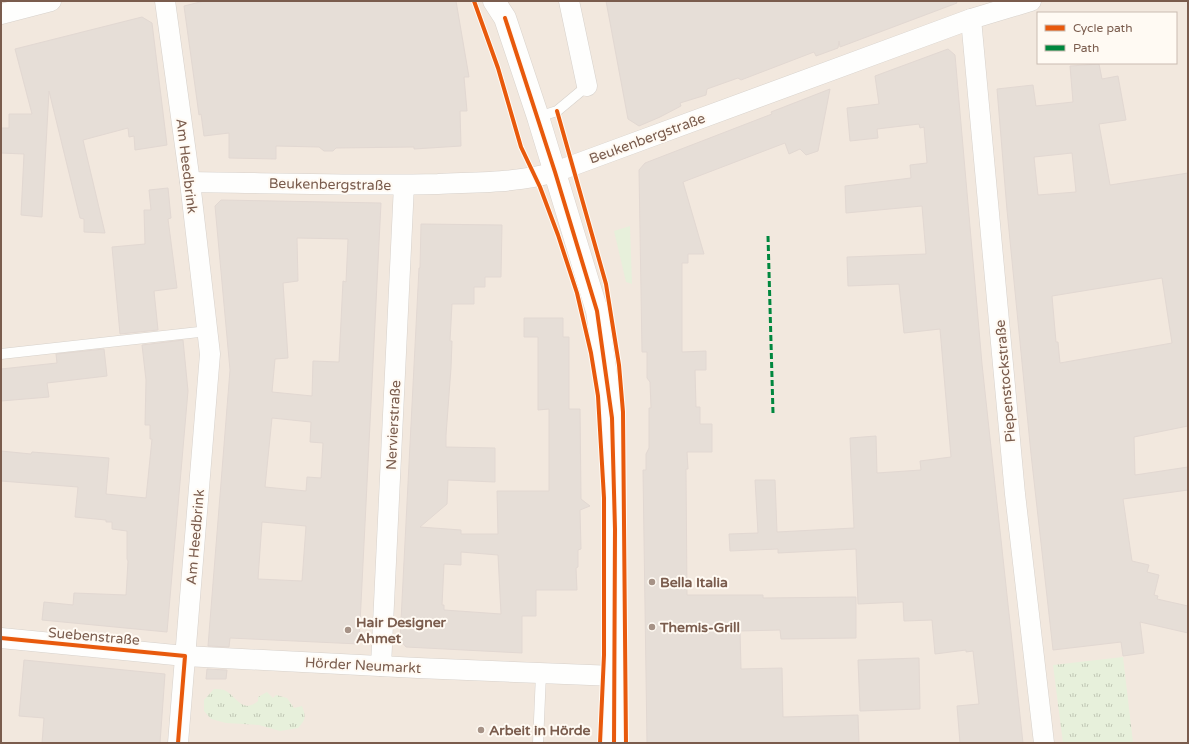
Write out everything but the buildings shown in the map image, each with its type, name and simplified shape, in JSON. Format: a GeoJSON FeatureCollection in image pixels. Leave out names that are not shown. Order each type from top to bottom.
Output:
{"type":"FeatureCollection","features":[{"type":"Feature","properties":{"kind":"main road"},"geometry":{"type":"LineString","coordinates":[[501,7],[556,172],[597,311],[612,418],[615,529],[614,743]]}},
{"type":"Feature","properties":{"kind":"street"},"geometry":{"type":"LineString","coordinates":[[1,14],[48,1]]}},
{"type":"Feature","properties":{"kind":"street","name":"Am Heedbrink"},"geometry":{"type":"LineString","coordinates":[[165,1],[190,182],[210,354],[178,743]]}},
{"type":"Feature","properties":{"kind":"street"},"geometry":{"type":"LineString","coordinates":[[569,1],[587,86]]}},
{"type":"Feature","properties":{"kind":"street"},"geometry":{"type":"LineString","coordinates":[[971,19],[982,1]]}},
{"type":"Feature","properties":{"kind":"street","name":"Beukenbergstraße"},"geometry":{"type":"LineString","coordinates":[[190,182],[404,185],[490,182],[536,178],[556,172],[971,19],[1031,1]]}},
{"type":"Feature","properties":{"kind":"street","name":"Piepenstockstraße"},"geometry":{"type":"LineString","coordinates":[[971,19],[1015,494],[1044,743]]}},
{"type":"Feature","properties":{"kind":"street","name":"Nervierstraße"},"geometry":{"type":"LineString","coordinates":[[381,666],[404,185]]}},
{"type":"Feature","properties":{"kind":"street","name":"Suebenstraße"},"geometry":{"type":"LineString","coordinates":[[1,638],[185,656]]}},
{"type":"Feature","properties":{"kind":"street","name":"Hörder Neumarkt"},"geometry":{"type":"LineString","coordinates":[[185,656],[541,674],[615,676]]}},
{"type":"Feature","properties":{"kind":"lane"},"geometry":{"type":"LineString","coordinates":[[538,117],[557,111],[587,86]]}},
{"type":"Feature","properties":{"kind":"lane"},"geometry":{"type":"LineString","coordinates":[[1,354],[208,331]]}},
{"type":"Feature","properties":{"kind":"lane"},"geometry":{"type":"LineString","coordinates":[[538,743],[541,674]]}},
{"type":"Feature","properties":{"kind":"shaded area"},"geometry":{"type":"Polygon","coordinates":[[[1,1],[1188,1],[1188,743],[1,743],[1,1]]]}},
{"type":"Feature","properties":{"kind":"green space"},"geometry":{"type":"Polygon","coordinates":[[[630,226],[632,284],[626,282],[614,231],[630,226]]]}},
{"type":"Feature","properties":{"kind":"green space"},"geometry":{"type":"Polygon","coordinates":[[[1123,657],[1133,743],[1063,743],[1053,665],[1123,657]]]}},
{"type":"Feature","properties":{"kind":"green space"},"geometry":{"type":"Polygon","coordinates":[[[214,689],[220,689],[228,692],[240,703],[248,706],[258,701],[258,697],[267,692],[273,698],[276,695],[287,698],[294,708],[302,706],[305,715],[304,720],[298,728],[280,731],[259,725],[226,723],[211,719],[204,711],[204,700],[214,689]]]}},
{"type":"Feature","properties":{"kind":"marked path"},"geometry":{"type":"LineString","coordinates":[[768,236],[773,413]]}},
{"type":"Feature","properties":{"kind":"cycle path"},"geometry":{"type":"LineString","coordinates":[[474,1],[498,68],[521,147],[540,187],[558,235],[577,293],[591,353],[598,396],[604,498],[604,655],[600,743]]}},
{"type":"Feature","properties":{"kind":"cycle path"},"geometry":{"type":"LineString","coordinates":[[505,18],[555,172],[597,311],[612,418],[615,529],[614,743]]}},
{"type":"Feature","properties":{"kind":"cycle path"},"geometry":{"type":"LineString","coordinates":[[557,111],[606,284],[619,365],[623,412],[626,743]]}},
{"type":"Feature","properties":{"kind":"cycle path"},"geometry":{"type":"LineString","coordinates":[[1,638],[185,656],[178,743]]}},
{"type":"Feature","properties":{"kind":"place","name":"Bella Italia"},"geometry":{"type":"Point","coordinates":[652,582]}},
{"type":"Feature","properties":{"kind":"place","name":"Themis-Grill"},"geometry":{"type":"Point","coordinates":[652,627]}},
{"type":"Feature","properties":{"kind":"place","name":"Hair Designer Ahmet"},"geometry":{"type":"Point","coordinates":[348,630]}},
{"type":"Feature","properties":{"kind":"place","name":"Arbeit in Hörde"},"geometry":{"type":"Point","coordinates":[481,730]}}]}
